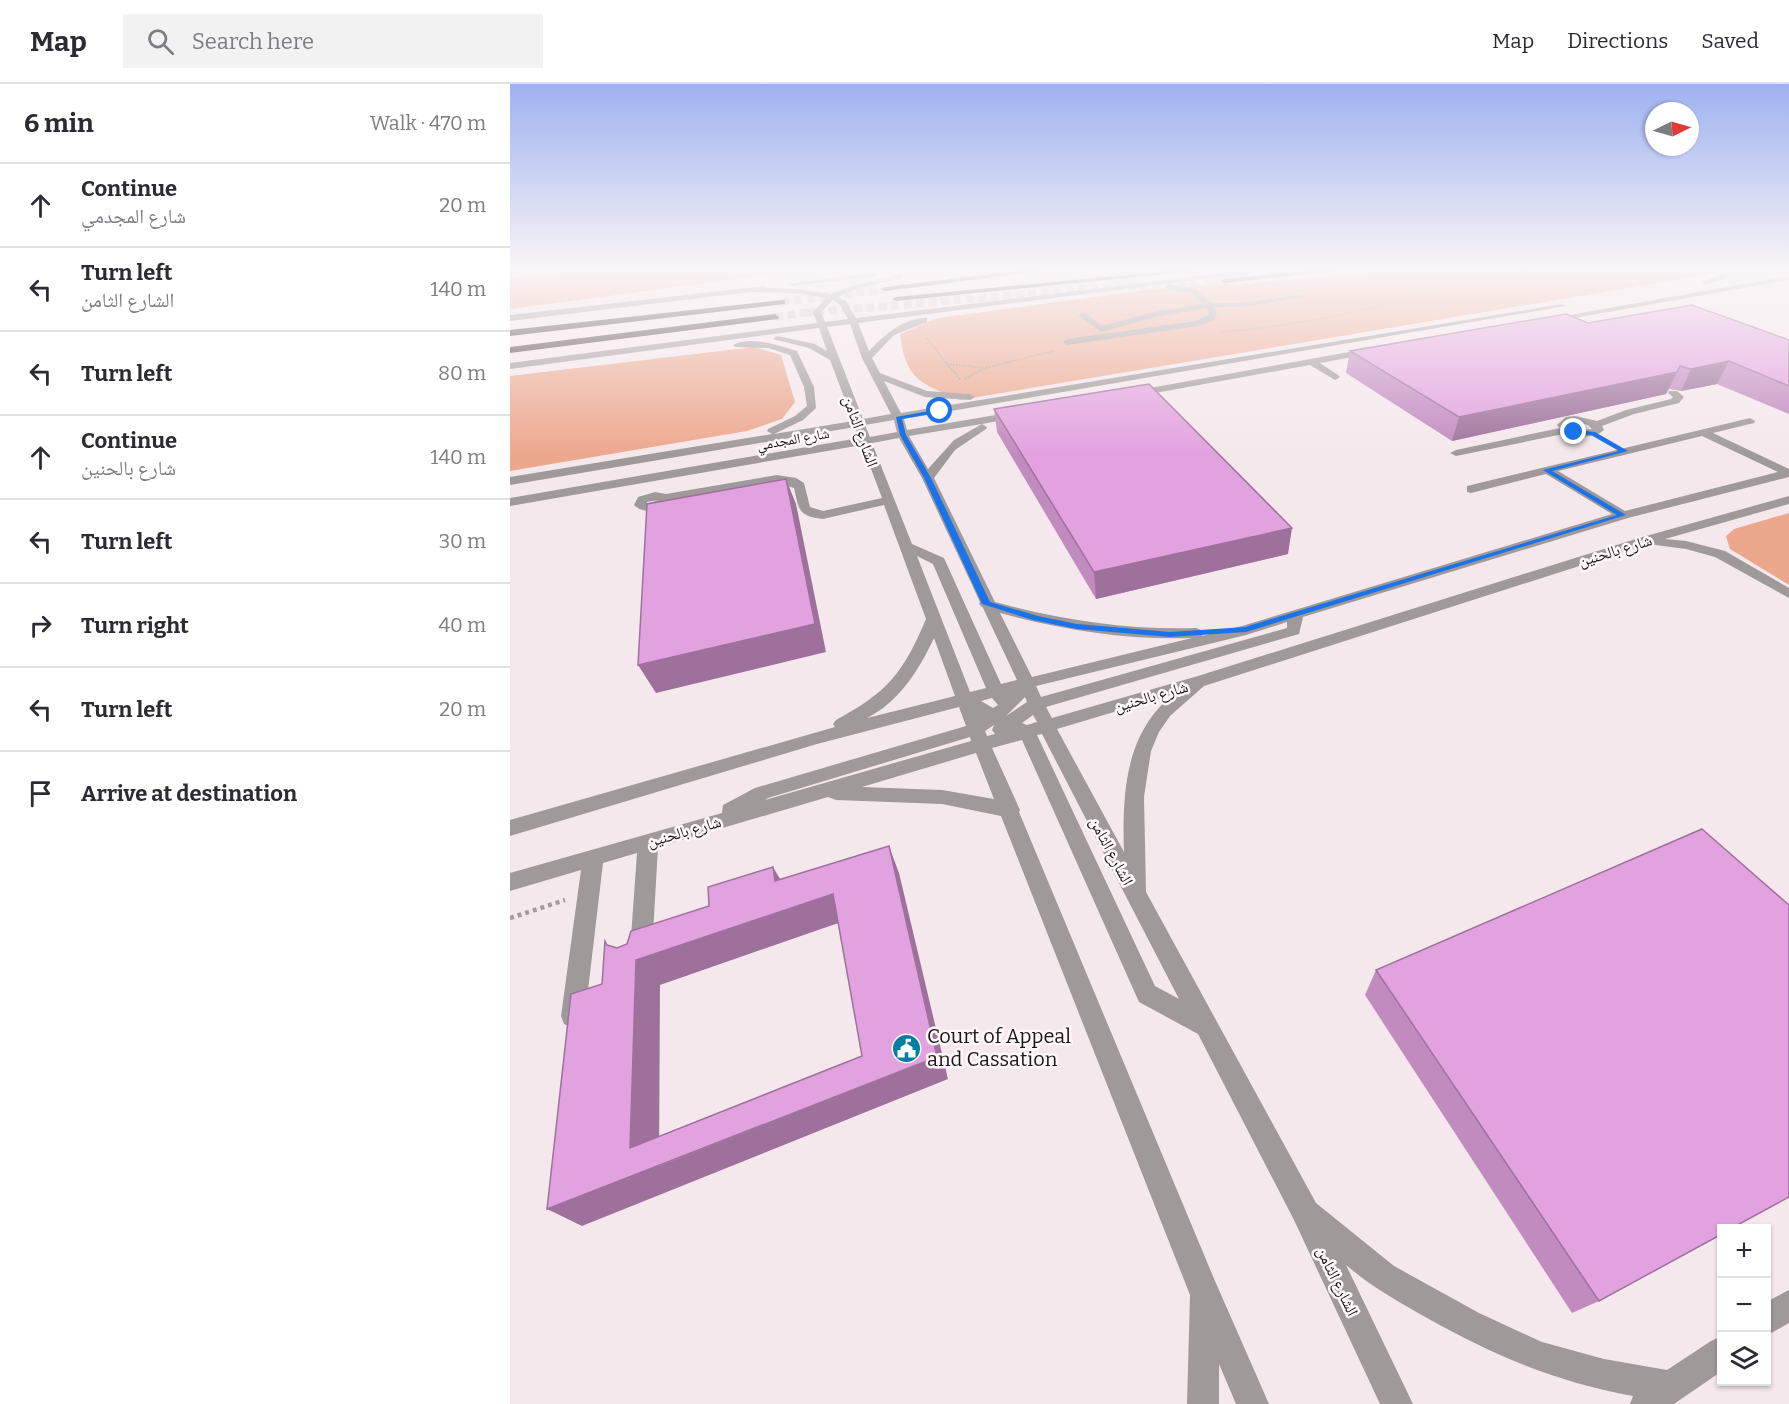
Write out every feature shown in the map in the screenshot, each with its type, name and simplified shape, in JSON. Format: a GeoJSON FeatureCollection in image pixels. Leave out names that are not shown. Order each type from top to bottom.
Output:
{"type":"FeatureCollection","features":[{"type":"Feature","properties":{"kind":"highway"},"geometry":{"type":"LineString","coordinates":[[510,350],[653,332]]}},
{"type":"Feature","properties":{"kind":"street"},"geometry":{"type":"LineString","coordinates":[[510,368],[762,332]]}},
{"type":"Feature","properties":{"kind":"street","name":"الشارع الثامن"},"geometry":{"type":"LineString","coordinates":[[825,332],[864,442],[979,737],[1204,1292],[1253,1404]]}},
{"type":"Feature","properties":{"kind":"street","name":"الشارع الثامن"},"geometry":{"type":"LineString","coordinates":[[857,332],[867,358],[898,417],[903,435],[928,478],[986,604],[1027,684],[1020,718],[1136,896],[1305,1210],[1397,1404]]}},
{"type":"Feature","properties":{"kind":"street"},"geometry":{"type":"LineString","coordinates":[[867,358],[893,332]]}},
{"type":"Feature","properties":{"kind":"street"},"geometry":{"type":"LineString","coordinates":[[1056,336],[1084,332]]}},
{"type":"Feature","properties":{"kind":"street"},"geometry":{"type":"LineString","coordinates":[[1067,342],[1139,332]]}},
{"type":"Feature","properties":{"kind":"street","name":"شارع المجدمي"},"geometry":{"type":"LineString","coordinates":[[510,481],[1409,332]]}},
{"type":"Feature","properties":{"kind":"street"},"geometry":{"type":"LineString","coordinates":[[704,339],[787,339],[812,346],[837,360]]}},
{"type":"Feature","properties":{"kind":"street"},"geometry":{"type":"LineString","coordinates":[[510,368],[739,345],[769,345],[794,353],[809,387],[812,406],[794,422],[744,442]]}},
{"type":"Feature","properties":{"kind":"street"},"geometry":{"type":"LineString","coordinates":[[1123,396],[1383,349]]}},
{"type":"Feature","properties":{"kind":"street"},"geometry":{"type":"LineString","coordinates":[[1312,362],[1335,377]]}},
{"type":"Feature","properties":{"kind":"street"},"geometry":{"type":"LineString","coordinates":[[877,375],[925,394],[947,397],[1018,396]]}},
{"type":"Feature","properties":{"kind":"street"},"geometry":{"type":"LineString","coordinates":[[1456,453],[1568,430],[1580,433],[1630,412],[1675,401],[1678,397],[1673,393]]}},
{"type":"Feature","properties":{"kind":"street","name":"شارع المجدمي"},"geometry":{"type":"LineString","coordinates":[[510,502],[1029,413]]}},
{"type":"Feature","properties":{"kind":"street"},"geometry":{"type":"LineString","coordinates":[[928,478],[945,454],[964,435],[1005,417]]}},
{"type":"Feature","properties":{"kind":"street"},"geometry":{"type":"LineString","coordinates":[[1471,489],[1750,420]]}},
{"type":"Feature","properties":{"kind":"street"},"geometry":{"type":"LineString","coordinates":[[1594,429],[1625,451]]}},
{"type":"Feature","properties":{"kind":"street"},"geometry":{"type":"LineString","coordinates":[[1702,432],[1789,473]]}},
{"type":"Feature","properties":{"kind":"street"},"geometry":{"type":"LineString","coordinates":[[1547,470],[1623,515]]}},
{"type":"Feature","properties":{"kind":"street","name":"شارع بالحنين"},"geometry":{"type":"LineString","coordinates":[[510,828],[816,738],[1246,630],[1623,515],[1789,473]]}},
{"type":"Feature","properties":{"kind":"street"},"geometry":{"type":"LineString","coordinates":[[647,478],[649,507],[658,505],[664,498],[777,479],[792,481],[800,486],[806,512],[813,514],[823,515],[887,501]]}},
{"type":"Feature","properties":{"kind":"street","name":"شارع بالحنين"},"geometry":{"type":"LineString","coordinates":[[510,882],[814,794],[979,737],[1020,718],[1204,680],[1644,541],[1785,503]]}},
{"type":"Feature","properties":{"kind":"street"},"geometry":{"type":"LineString","coordinates":[[1707,523],[1708,540],[1720,554]]}},
{"type":"Feature","properties":{"kind":"street"},"geometry":{"type":"LineString","coordinates":[[1644,541],[1686,545],[1720,554],[1789,594]]}},
{"type":"Feature","properties":{"kind":"street"},"geometry":{"type":"LineString","coordinates":[[905,546],[939,561],[996,692],[1020,718],[1147,994],[1205,1025]]}},
{"type":"Feature","properties":{"kind":"street"},"geometry":{"type":"LineString","coordinates":[[986,604],[1036,618],[1114,631],[1170,635],[1246,630]]}},
{"type":"Feature","properties":{"kind":"street"},"geometry":{"type":"LineString","coordinates":[[697,828],[762,793],[979,737],[1020,718],[1294,631],[1296,614]]}},
{"type":"Feature","properties":{"kind":"street"},"geometry":{"type":"LineString","coordinates":[[816,738],[878,705],[905,676],[922,650],[934,619]]}},
{"type":"Feature","properties":{"kind":"street"},"geometry":{"type":"LineString","coordinates":[[1136,896],[1136,772],[1145,741],[1163,713],[1204,680]]}},
{"type":"Feature","properties":{"kind":"street"},"geometry":{"type":"LineString","coordinates":[[1020,718],[1027,684]]}},
{"type":"Feature","properties":{"kind":"street"},"geometry":{"type":"LineString","coordinates":[[966,699],[1020,718]]}},
{"type":"Feature","properties":{"kind":"street"},"geometry":{"type":"LineString","coordinates":[[814,794],[883,793],[942,797],[1010,810]]}},
{"type":"Feature","properties":{"kind":"street"},"geometry":{"type":"LineString","coordinates":[[641,961],[648,842]]}},
{"type":"Feature","properties":{"kind":"street"},"geometry":{"type":"LineString","coordinates":[[570,1040],[593,858]]}},
{"type":"Feature","properties":{"kind":"street"},"geometry":{"type":"LineString","coordinates":[[1305,1210],[1383,1277],[1468,1324],[1539,1357],[1604,1374],[1658,1396],[1717,1355]]}},
{"type":"Feature","properties":{"kind":"street"},"geometry":{"type":"LineString","coordinates":[[1203,1404],[1204,1292]]}},
{"type":"Feature","properties":{"kind":"street"},"geometry":{"type":"LineString","coordinates":[[1771,1318],[1789,1305]]}},
{"type":"Feature","properties":{"kind":"path"},"geometry":{"type":"LineString","coordinates":[[922,332],[946,364],[962,381],[961,389],[947,397]]}},
{"type":"Feature","properties":{"kind":"path"},"geometry":{"type":"LineString","coordinates":[[946,364],[985,368]]}},
{"type":"Feature","properties":{"kind":"shaded area"},"geometry":{"type":"Polygon","coordinates":[[[906,332],[1368,332],[960,400],[925,384],[911,371],[906,362],[900,334],[906,332]]]}},
{"type":"Feature","properties":{"kind":"shaded area"},"geometry":{"type":"Polygon","coordinates":[[[754,347],[781,355],[795,402],[782,419],[747,431],[510,471],[510,376],[754,347]]]}},
{"type":"Feature","properties":{"kind":"shaded area"},"geometry":{"type":"Polygon","coordinates":[[[1789,513],[1789,585],[1730,549],[1726,536],[1734,529],[1789,513]]]}},
{"type":"Feature","properties":{"kind":"building"},"geometry":{"type":"Polygon","coordinates":[[[1463,332],[1766,332],[1789,340],[1789,386],[1729,361],[1691,369],[1680,366],[1677,372],[1459,417],[1350,351],[1463,332]]]}},
{"type":"Feature","properties":{"kind":"building"},"geometry":{"type":"Polygon","coordinates":[[[1149,384],[1292,528],[1094,572],[994,409],[1149,384]]]}},
{"type":"Feature","properties":{"kind":"building"},"geometry":{"type":"Polygon","coordinates":[[[786,479],[815,624],[638,665],[647,504],[786,479]]]}},
{"type":"Feature","properties":{"kind":"building"},"geometry":{"type":"Polygon","coordinates":[[[1702,829],[1789,905],[1789,1197],[1739,1224],[1717,1224],[1717,1237],[1599,1301],[1376,970],[1702,829]]]}},
{"type":"Feature","properties":{"kind":"building"},"geometry":{"type":"Polygon","coordinates":[[[889,846],[937,1057],[547,1209],[571,994],[602,984],[605,941],[607,945],[617,948],[627,944],[631,931],[709,906],[708,887],[773,867],[775,881],[889,846]],[[833,894],[636,960],[630,1148],[862,1056],[833,894]]]}},
{"type":"Feature","properties":{"kind":"place","name":"Court of Appeal and Cassation"},"geometry":{"type":"Point","coordinates":[906,1048]}},
{"type":"Feature","properties":{"kind":"route"},"geometry":{"type":"LineString","coordinates":[[940,411],[898,417],[903,435],[928,478],[986,604],[1036,618],[1077,626],[1170,635],[1246,630],[1623,515],[1547,470],[1625,451],[1593,433],[1574,432]]}}]}
